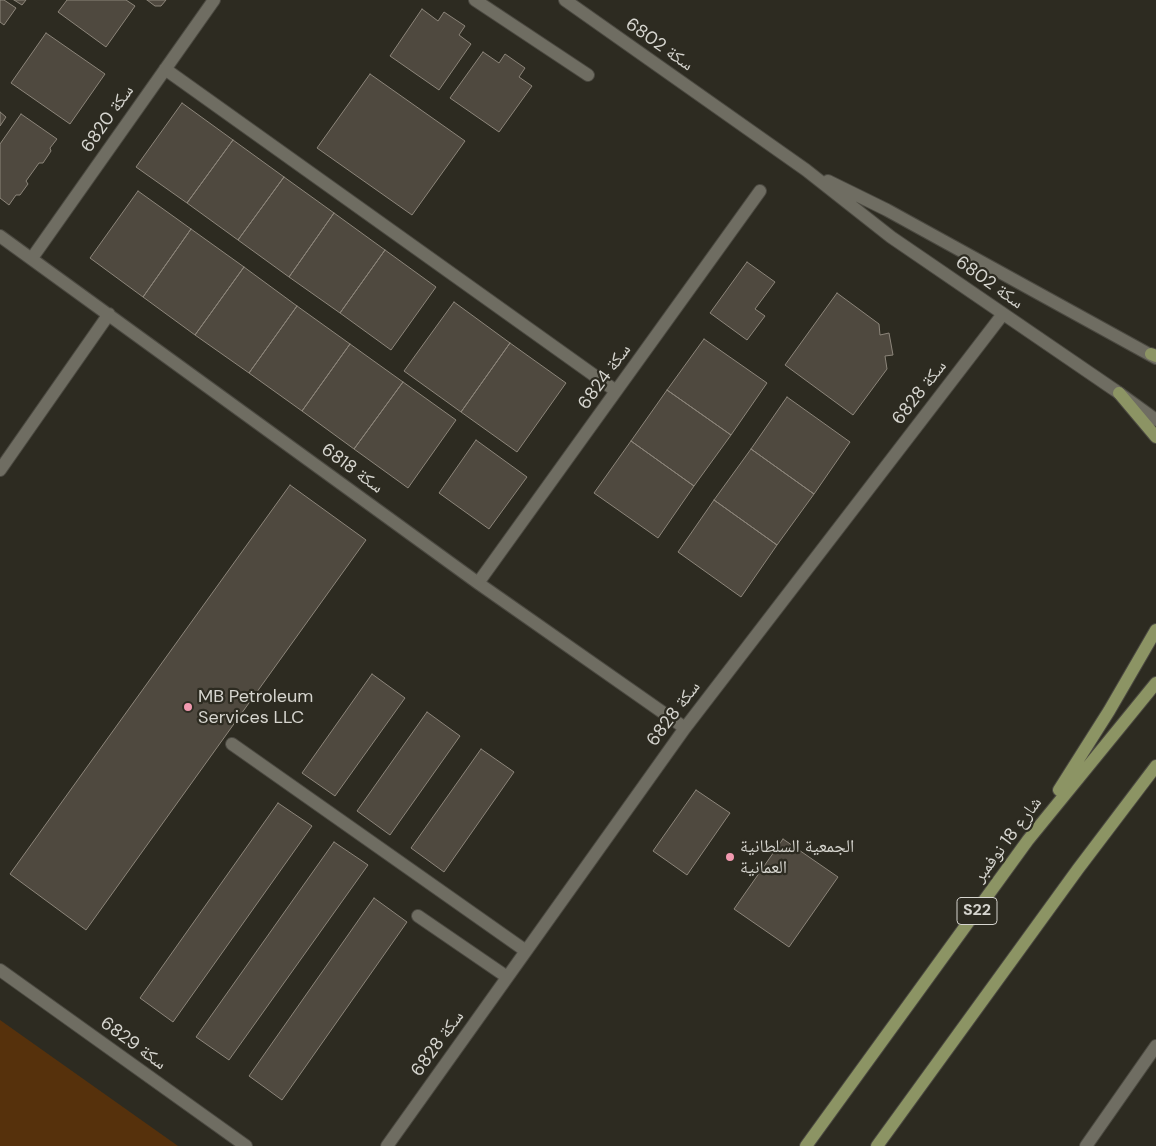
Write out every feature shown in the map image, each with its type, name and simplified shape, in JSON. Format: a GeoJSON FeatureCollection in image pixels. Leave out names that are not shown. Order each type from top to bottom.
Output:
{"type":"FeatureCollection","features":[{"type":"Feature","properties":{"kind":"main road"},"geometry":{"type":"LineString","coordinates":[[1119,393],[1156,437]]}},
{"type":"Feature","properties":{"kind":"main road"},"geometry":{"type":"LineString","coordinates":[[1028,840],[1109,711],[1156,630]]}},
{"type":"Feature","properties":{"kind":"main road","name":"شارع 18 نوفمبر"},"geometry":{"type":"LineString","coordinates":[[806,1146],[1028,840],[1156,682]]}},
{"type":"Feature","properties":{"kind":"main road"},"geometry":{"type":"LineString","coordinates":[[877,1146],[1078,868],[1156,766]]}},
{"type":"Feature","properties":{"kind":"street","name":"سكة 6820"},"geometry":{"type":"LineString","coordinates":[[32,258],[214,0]]}},
{"type":"Feature","properties":{"kind":"street"},"geometry":{"type":"LineString","coordinates":[[475,0],[588,75]]}},
{"type":"Feature","properties":{"kind":"street","name":"سكة 6802"},"geometry":{"type":"LineString","coordinates":[[565,0],[806,170],[891,237],[1156,420]]}},
{"type":"Feature","properties":{"kind":"street"},"geometry":{"type":"LineString","coordinates":[[165,69],[616,391]]}},
{"type":"Feature","properties":{"kind":"street","name":"سكة 6802"},"geometry":{"type":"LineString","coordinates":[[806,170],[887,210],[1154,356]]}},
{"type":"Feature","properties":{"kind":"street","name":"سكة 6824"},"geometry":{"type":"LineString","coordinates":[[478,583],[760,191]]}},
{"type":"Feature","properties":{"kind":"street","name":"سكة 6818"},"geometry":{"type":"LineString","coordinates":[[0,236],[478,583],[685,728]]}},
{"type":"Feature","properties":{"kind":"street"},"geometry":{"type":"LineString","coordinates":[[0,470],[109,314]]}},
{"type":"Feature","properties":{"kind":"street","name":"سكة 6828"},"geometry":{"type":"LineString","coordinates":[[387,1146],[685,728],[1003,314]]}},
{"type":"Feature","properties":{"kind":"street"},"geometry":{"type":"LineString","coordinates":[[232,744],[526,951]]}},
{"type":"Feature","properties":{"kind":"street"},"geometry":{"type":"LineString","coordinates":[[418,916],[507,977]]}},
{"type":"Feature","properties":{"kind":"street","name":"سكة 6829"},"geometry":{"type":"LineString","coordinates":[[0,970],[246,1146]]}},
{"type":"Feature","properties":{"kind":"street"},"geometry":{"type":"LineString","coordinates":[[1086,1146],[1156,1046]]}},
{"type":"Feature","properties":{"kind":"shaded area"},"geometry":{"type":"Polygon","coordinates":[[[0,1020],[178,1146],[0,1146],[0,1020]]]}},
{"type":"Feature","properties":{"kind":"building"},"geometry":{"type":"Polygon","coordinates":[[[0,0],[4,0],[16,8],[4,25],[0,22],[0,0]]]}},
{"type":"Feature","properties":{"kind":"building"},"geometry":{"type":"Polygon","coordinates":[[[14,0],[26,0],[22,5],[14,0]]]}},
{"type":"Feature","properties":{"kind":"building"},"geometry":{"type":"Polygon","coordinates":[[[67,0],[126,0],[135,6],[106,47],[58,12],[67,0]]]}},
{"type":"Feature","properties":{"kind":"building"},"geometry":{"type":"Polygon","coordinates":[[[147,0],[166,0],[161,6],[155,6],[147,0]]]}},
{"type":"Feature","properties":{"kind":"building"},"geometry":{"type":"Polygon","coordinates":[[[422,9],[438,21],[444,12],[465,26],[459,35],[471,44],[439,90],[390,56],[422,9]]]}},
{"type":"Feature","properties":{"kind":"building"},"geometry":{"type":"Polygon","coordinates":[[[46,33],[105,74],[70,124],[11,83],[46,33]]]}},
{"type":"Feature","properties":{"kind":"building"},"geometry":{"type":"Polygon","coordinates":[[[483,52],[499,63],[505,54],[525,68],[519,77],[532,86],[499,132],[450,98],[483,52]]]}},
{"type":"Feature","properties":{"kind":"building"},"geometry":{"type":"Polygon","coordinates":[[[370,74],[465,141],[412,215],[317,148],[370,74]]]}},
{"type":"Feature","properties":{"kind":"building"},"geometry":{"type":"Polygon","coordinates":[[[182,103],[233,140],[187,203],[136,167],[182,103]]]}},
{"type":"Feature","properties":{"kind":"building"},"geometry":{"type":"Polygon","coordinates":[[[0,112],[6,117],[0,126],[0,112]]]}},
{"type":"Feature","properties":{"kind":"building"},"geometry":{"type":"Polygon","coordinates":[[[21,114],[57,139],[50,148],[51,151],[43,163],[39,163],[26,181],[28,184],[20,195],[16,195],[9,205],[0,198],[0,144],[21,114]]]}},
{"type":"Feature","properties":{"kind":"building"},"geometry":{"type":"Polygon","coordinates":[[[233,140],[284,177],[238,240],[187,203],[233,140]]]}},
{"type":"Feature","properties":{"kind":"building"},"geometry":{"type":"Polygon","coordinates":[[[284,177],[334,213],[289,277],[238,240],[284,177]]]}},
{"type":"Feature","properties":{"kind":"building"},"geometry":{"type":"Polygon","coordinates":[[[138,191],[191,229],[143,297],[90,258],[138,191]]]}},
{"type":"Feature","properties":{"kind":"building"},"geometry":{"type":"Polygon","coordinates":[[[334,213],[385,250],[340,313],[289,277],[334,213]]]}},
{"type":"Feature","properties":{"kind":"building"},"geometry":{"type":"Polygon","coordinates":[[[191,229],[244,267],[195,335],[143,297],[191,229]]]}},
{"type":"Feature","properties":{"kind":"building"},"geometry":{"type":"Polygon","coordinates":[[[385,250],[436,287],[391,350],[340,313],[385,250]]]}},
{"type":"Feature","properties":{"kind":"building"},"geometry":{"type":"Polygon","coordinates":[[[747,262],[775,282],[755,309],[765,316],[747,340],[710,313],[747,262]]]}},
{"type":"Feature","properties":{"kind":"building"},"geometry":{"type":"Polygon","coordinates":[[[244,267],[297,306],[249,373],[195,335],[244,267]]]}},
{"type":"Feature","properties":{"kind":"building"},"geometry":{"type":"Polygon","coordinates":[[[837,293],[879,324],[880,335],[889,333],[893,355],[885,356],[887,369],[853,415],[785,365],[837,293]]]}},
{"type":"Feature","properties":{"kind":"building"},"geometry":{"type":"Polygon","coordinates":[[[454,302],[510,343],[461,412],[404,371],[454,302]]]}},
{"type":"Feature","properties":{"kind":"building"},"geometry":{"type":"Polygon","coordinates":[[[297,306],[350,344],[302,411],[249,373],[297,306]]]}},
{"type":"Feature","properties":{"kind":"building"},"geometry":{"type":"Polygon","coordinates":[[[704,339],[767,383],[731,435],[667,390],[704,339]]]}},
{"type":"Feature","properties":{"kind":"building"},"geometry":{"type":"Polygon","coordinates":[[[510,343],[566,383],[517,452],[461,412],[510,343]]]}},
{"type":"Feature","properties":{"kind":"building"},"geometry":{"type":"Polygon","coordinates":[[[350,344],[403,382],[354,449],[302,411],[350,344]]]}},
{"type":"Feature","properties":{"kind":"building"},"geometry":{"type":"Polygon","coordinates":[[[403,382],[456,420],[408,488],[354,449],[403,382]]]}},
{"type":"Feature","properties":{"kind":"building"},"geometry":{"type":"Polygon","coordinates":[[[667,390],[731,435],[694,486],[631,441],[667,390]]]}},
{"type":"Feature","properties":{"kind":"building"},"geometry":{"type":"Polygon","coordinates":[[[787,397],[850,442],[814,494],[751,449],[787,397]]]}},
{"type":"Feature","properties":{"kind":"building"},"geometry":{"type":"Polygon","coordinates":[[[476,440],[527,477],[489,529],[439,493],[476,440]]]}},
{"type":"Feature","properties":{"kind":"building"},"geometry":{"type":"Polygon","coordinates":[[[631,441],[694,486],[658,538],[594,493],[631,441]]]}},
{"type":"Feature","properties":{"kind":"building"},"geometry":{"type":"Polygon","coordinates":[[[751,449],[814,494],[777,545],[714,500],[751,449]]]}},
{"type":"Feature","properties":{"kind":"building","name":"MB Petroleum Services LLC"},"geometry":{"type":"Polygon","coordinates":[[[290,485],[366,540],[86,930],[10,874],[290,485]]]}},
{"type":"Feature","properties":{"kind":"building"},"geometry":{"type":"Polygon","coordinates":[[[714,500],[777,545],[741,597],[678,552],[714,500]]]}},
{"type":"Feature","properties":{"kind":"building"},"geometry":{"type":"Polygon","coordinates":[[[372,674],[405,698],[335,796],[302,773],[372,674]]]}},
{"type":"Feature","properties":{"kind":"building"},"geometry":{"type":"Polygon","coordinates":[[[427,712],[460,736],[390,835],[357,811],[427,712]]]}},
{"type":"Feature","properties":{"kind":"building"},"geometry":{"type":"Polygon","coordinates":[[[481,749],[514,772],[444,872],[411,848],[481,749]]]}},
{"type":"Feature","properties":{"kind":"building"},"geometry":{"type":"Polygon","coordinates":[[[696,790],[730,813],[687,875],[653,851],[696,790]]]}},
{"type":"Feature","properties":{"kind":"building"},"geometry":{"type":"Polygon","coordinates":[[[278,803],[312,826],[173,1022],[140,998],[278,803]]]}},
{"type":"Feature","properties":{"kind":"building"},"geometry":{"type":"Polygon","coordinates":[[[783,839],[838,877],[789,947],[734,909],[783,839]]]}},
{"type":"Feature","properties":{"kind":"building"},"geometry":{"type":"Polygon","coordinates":[[[334,842],[368,865],[229,1060],[196,1037],[334,842]]]}},
{"type":"Feature","properties":{"kind":"building"},"geometry":{"type":"Polygon","coordinates":[[[374,898],[407,922],[282,1100],[249,1076],[374,898]]]}},
{"type":"Feature","properties":{"kind":"place","name":"MB Petroleum Services LLC"},"geometry":{"type":"Point","coordinates":[188,707]}},
{"type":"Feature","properties":{"kind":"place","name":"الجمعية السلطانية العمانية"},"geometry":{"type":"Point","coordinates":[730,857]}}]}
